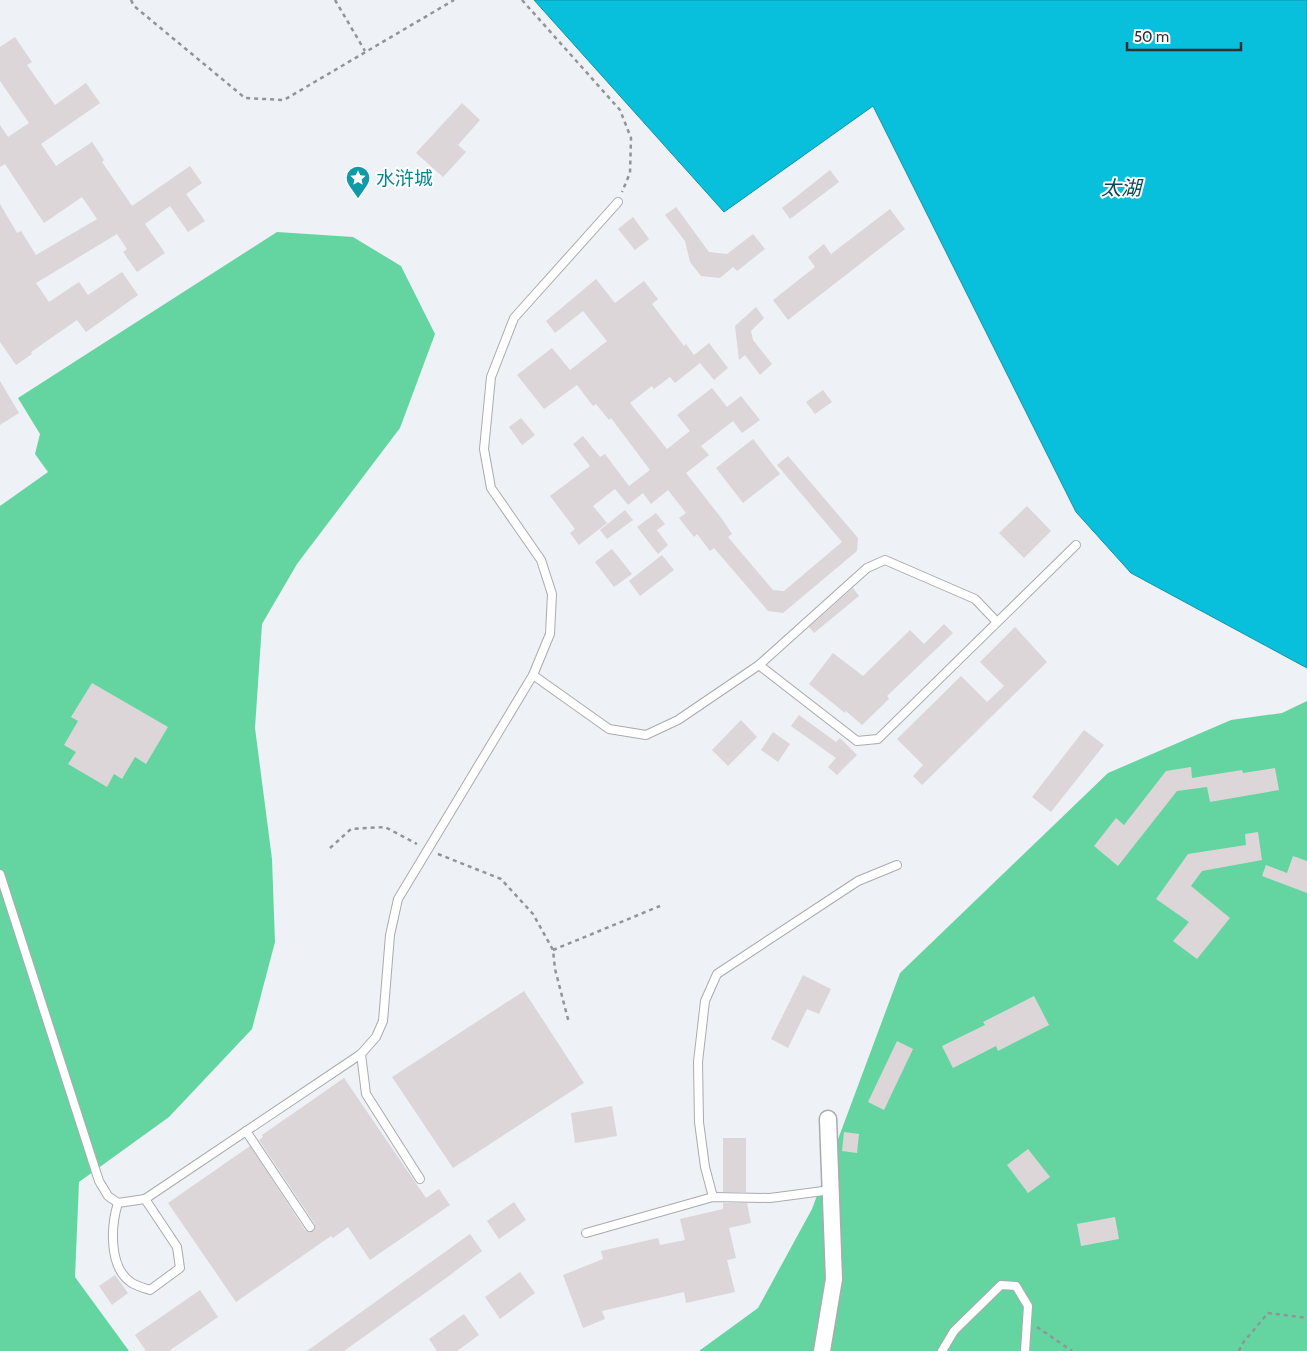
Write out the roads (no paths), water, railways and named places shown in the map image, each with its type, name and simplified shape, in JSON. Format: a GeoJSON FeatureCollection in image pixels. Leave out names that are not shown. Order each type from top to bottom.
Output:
{"type":"FeatureCollection","features":[{"type":"Feature","properties":{"kind":"street"},"geometry":{"type":"LineString","coordinates":[[822,1351],[834,1279],[828,1119]]}},
{"type":"Feature","properties":{"kind":"lane"},"geometry":{"type":"LineString","coordinates":[[0,874],[99,1181],[108,1196],[118,1203],[144,1198],[362,1054],[376,1037],[383,1021],[390,935],[398,899],[533,675],[550,634],[552,594],[541,560],[491,488],[484,449],[491,377],[514,318],[618,202]]}},
{"type":"Feature","properties":{"kind":"lane"},"geometry":{"type":"LineString","coordinates":[[759,665],[857,741],[878,739],[1076,545]]}},
{"type":"Feature","properties":{"kind":"lane"},"geometry":{"type":"LineString","coordinates":[[533,675],[609,728],[646,735],[678,720],[759,665],[867,568],[885,560],[975,599],[997,622]]}},
{"type":"Feature","properties":{"kind":"lane"},"geometry":{"type":"LineString","coordinates":[[713,1197],[705,1166],[699,1122],[698,1062],[705,1001],[717,974],[858,881],[897,866]]}},
{"type":"Feature","properties":{"kind":"lane"},"geometry":{"type":"LineString","coordinates":[[362,1054],[366,1094],[420,1179]]}},
{"type":"Feature","properties":{"kind":"lane"},"geometry":{"type":"LineString","coordinates":[[246,1131],[310,1227]]}},
{"type":"Feature","properties":{"kind":"lane"},"geometry":{"type":"LineString","coordinates":[[586,1232],[713,1197],[770,1198],[831,1190]]}},
{"type":"Feature","properties":{"kind":"lane"},"geometry":{"type":"LineString","coordinates":[[118,1203],[113,1217],[116,1264],[131,1283],[150,1290],[180,1268],[177,1247],[144,1198]]}},
{"type":"Feature","properties":{"kind":"lane"},"geometry":{"type":"LineString","coordinates":[[942,1351],[954,1331],[1001,1285],[1016,1286],[1028,1306],[1025,1351]]}},
{"type":"Feature","properties":{"kind":"water","name":"太湖"},"geometry":{"type":"Polygon","coordinates":[[[534,0],[1307,0],[1307,668],[1131,573],[1076,512],[873,106],[724,212],[534,0]]]}},
{"type":"Feature","properties":{"kind":"place","name":"水浒城"},"geometry":{"type":"Point","coordinates":[358,199]}}]}
